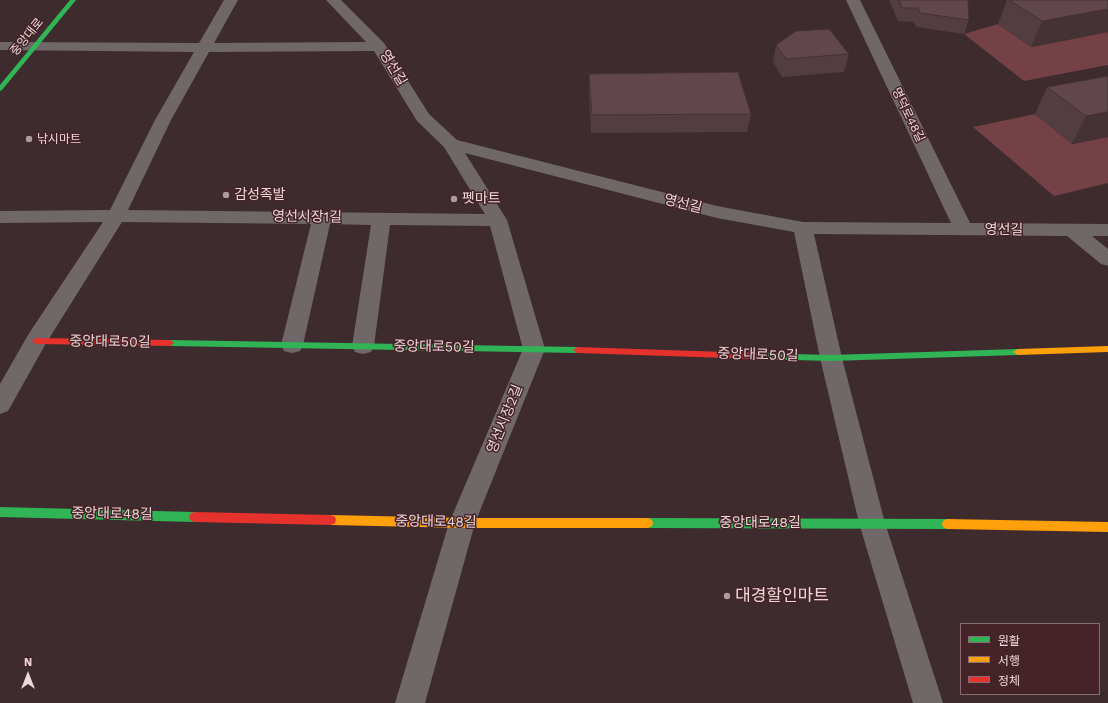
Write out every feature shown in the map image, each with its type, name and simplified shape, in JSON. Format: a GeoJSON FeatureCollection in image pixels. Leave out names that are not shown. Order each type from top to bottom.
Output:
{"type":"FeatureCollection","features":[{"type":"Feature","properties":{"kind":"street","name":"중앙대로"},"geometry":{"type":"LineString","coordinates":[[0,88],[73,0]]}},
{"type":"Feature","properties":{"kind":"street"},"geometry":{"type":"LineString","coordinates":[[0,405],[36,341],[116,216],[163,120],[202,48],[231,0]]}},
{"type":"Feature","properties":{"kind":"street","name":"영선길"},"geometry":{"type":"LineString","coordinates":[[333,0],[379,46],[423,117],[451,144],[717,212],[803,228],[1073,231],[1108,230]]}},
{"type":"Feature","properties":{"kind":"street","name":"명덕로48길"},"geometry":{"type":"LineString","coordinates":[[853,0],[964,230]]}},
{"type":"Feature","properties":{"kind":"street"},"geometry":{"type":"LineString","coordinates":[[0,46],[202,48],[379,46]]}},
{"type":"Feature","properties":{"kind":"street"},"geometry":{"type":"LineString","coordinates":[[451,144],[498,220],[534,348]]}},
{"type":"Feature","properties":{"kind":"street","name":"영선시장1길"},"geometry":{"type":"LineString","coordinates":[[0,217],[116,216],[498,220]]}},
{"type":"Feature","properties":{"kind":"street"},"geometry":{"type":"LineString","coordinates":[[292,345],[322,218]]}},
{"type":"Feature","properties":{"kind":"street"},"geometry":{"type":"LineString","coordinates":[[363,346],[381,218]]}},
{"type":"Feature","properties":{"kind":"street"},"geometry":{"type":"LineString","coordinates":[[803,228],[831,358],[872,523],[928,703]]}},
{"type":"Feature","properties":{"kind":"street"},"geometry":{"type":"LineString","coordinates":[[1073,231],[1108,259]]}},
{"type":"Feature","properties":{"kind":"street","name":"중앙대로50길"},"geometry":{"type":"LineString","coordinates":[[36,341],[534,348],[831,358],[1108,349]]}},
{"type":"Feature","properties":{"kind":"street","name":"영선시장2길"},"geometry":{"type":"LineString","coordinates":[[410,703],[462,523],[534,348]]}},
{"type":"Feature","properties":{"kind":"street","name":"중앙대로48길"},"geometry":{"type":"LineString","coordinates":[[0,512],[462,523],[872,523],[1108,527]]}},
{"type":"Feature","properties":{"kind":"shaded area"},"geometry":{"type":"Polygon","coordinates":[[[998,24],[1031,47],[1108,32],[1108,65],[1024,81],[964,34],[998,24]]]}},
{"type":"Feature","properties":{"kind":"shaded area"},"geometry":{"type":"Polygon","coordinates":[[[1035,114],[1072,144],[1108,137],[1108,183],[1054,196],[973,127],[1035,114]]]}},
{"type":"Feature","properties":{"kind":"building"},"geometry":{"type":"Polygon","coordinates":[[[899,0],[968,0],[969,20],[920,13],[918,8],[902,8],[899,0]]]}},
{"type":"Feature","properties":{"kind":"building"},"geometry":{"type":"Polygon","coordinates":[[[1009,0],[1108,0],[1108,9],[1042,21],[1009,0]]]}},
{"type":"Feature","properties":{"kind":"building"},"geometry":{"type":"Polygon","coordinates":[[[829,29],[849,54],[786,59],[776,45],[796,31],[829,29]]]}},
{"type":"Feature","properties":{"kind":"building"},"geometry":{"type":"Polygon","coordinates":[[[738,72],[751,114],[592,115],[589,74],[738,72]]]}},
{"type":"Feature","properties":{"kind":"building"},"geometry":{"type":"Polygon","coordinates":[[[1108,76],[1108,112],[1086,116],[1047,87],[1108,76]]]}},
{"type":"Feature","properties":{"kind":"traffic: fast"},"geometry":{"type":"LineString","coordinates":[[0,89],[73,0]]}},
{"type":"Feature","properties":{"kind":"traffic: fast"},"geometry":{"type":"LineString","coordinates":[[170,343],[577,350]]}},
{"type":"Feature","properties":{"kind":"traffic: fast"},"geometry":{"type":"LineString","coordinates":[[756,356],[831,358],[1018,352]]}},
{"type":"Feature","properties":{"kind":"traffic: fast"},"geometry":{"type":"LineString","coordinates":[[0,512],[194,517]]}},
{"type":"Feature","properties":{"kind":"traffic: fast"},"geometry":{"type":"LineString","coordinates":[[648,523],[947,524]]}},
{"type":"Feature","properties":{"kind":"traffic: slow"},"geometry":{"type":"LineString","coordinates":[[1018,352],[1108,349]]}},
{"type":"Feature","properties":{"kind":"traffic: slow"},"geometry":{"type":"LineString","coordinates":[[331,520],[462,523],[648,523]]}},
{"type":"Feature","properties":{"kind":"traffic: slow"},"geometry":{"type":"LineString","coordinates":[[947,524],[1108,527]]}},
{"type":"Feature","properties":{"kind":"traffic: jam"},"geometry":{"type":"LineString","coordinates":[[36,341],[170,343]]}},
{"type":"Feature","properties":{"kind":"traffic: jam"},"geometry":{"type":"LineString","coordinates":[[577,350],[756,356]]}},
{"type":"Feature","properties":{"kind":"traffic: jam"},"geometry":{"type":"LineString","coordinates":[[194,517],[331,520]]}},
{"type":"Feature","properties":{"kind":"place","name":"낚시마트"},"geometry":{"type":"Point","coordinates":[29,139]}},
{"type":"Feature","properties":{"kind":"place","name":"감성족발"},"geometry":{"type":"Point","coordinates":[226,195]}},
{"type":"Feature","properties":{"kind":"place","name":"펫마트"},"geometry":{"type":"Point","coordinates":[454,199]}},
{"type":"Feature","properties":{"kind":"place","name":"대경할인마트"},"geometry":{"type":"Point","coordinates":[727,596]}}]}
